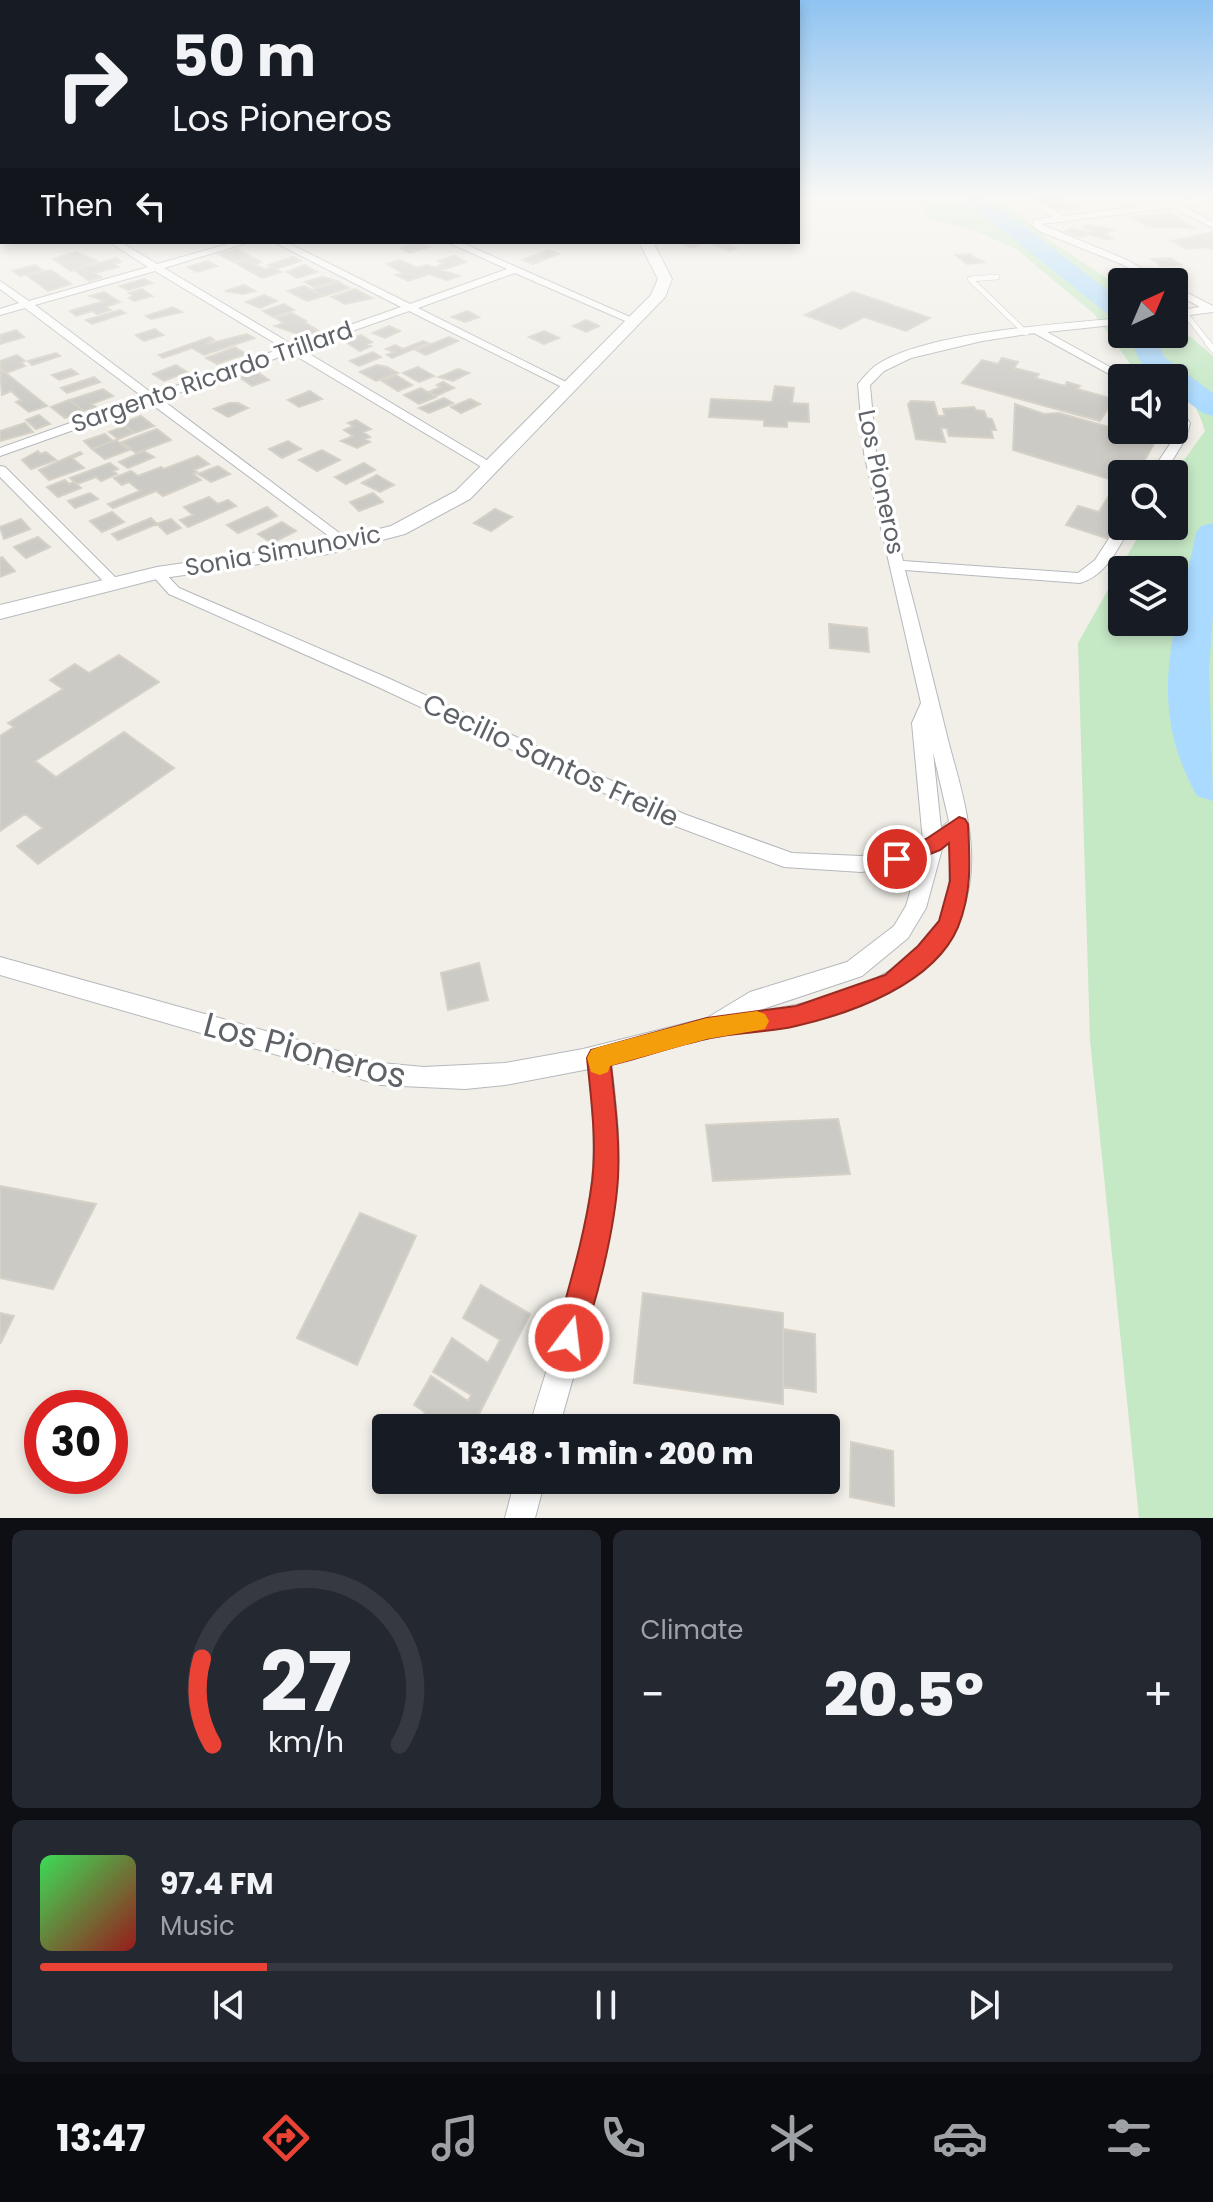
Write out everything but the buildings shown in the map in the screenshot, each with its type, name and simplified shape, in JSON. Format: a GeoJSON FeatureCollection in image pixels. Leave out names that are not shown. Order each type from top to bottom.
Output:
{"type":"FeatureCollection","features":[{"type":"Feature","properties":{"kind":"street"},"geometry":{"type":"LineString","coordinates":[[0,312],[155,268],[490,468]]}},
{"type":"Feature","properties":{"kind":"street"},"geometry":{"type":"LineString","coordinates":[[330,268],[566,386]]}},
{"type":"Feature","properties":{"kind":"street"},"geometry":{"type":"LineString","coordinates":[[510,268],[634,321]]}},
{"type":"Feature","properties":{"kind":"street","name":"Sonia Simunovic"},"geometry":{"type":"LineString","coordinates":[[0,612],[157,573],[345,544],[398,530],[440,509],[463,495],[566,386],[658,297],[665,279],[659,268]]}},
{"type":"Feature","properties":{"kind":"street","name":"Sargento Ricardo Trillard"},"geometry":{"type":"LineString","coordinates":[[0,452],[515,270]]}},
{"type":"Feature","properties":{"kind":"street"},"geometry":{"type":"LineString","coordinates":[[0,284],[345,544]]}},
{"type":"Feature","properties":{"kind":"street"},"geometry":{"type":"LineString","coordinates":[[1188,296],[1212,309]]}},
{"type":"Feature","properties":{"kind":"street"},"geometry":{"type":"LineString","coordinates":[[1188,312],[1212,309]]}},
{"type":"Feature","properties":{"kind":"street","name":"Los Pioneros"},"geometry":{"type":"LineString","coordinates":[[0,966],[381,1074],[425,1080],[471,1080],[599,1058],[707,1028],[796,1016],[893,982],[938,940],[956,906],[961,881],[959,824],[870,453],[864,391],[868,375],[887,362],[909,354],[1032,332],[1108,322]]}},
{"type":"Feature","properties":{"kind":"street"},"geometry":{"type":"LineString","coordinates":[[1032,332],[1108,371]]}},
{"type":"Feature","properties":{"kind":"street"},"geometry":{"type":"LineString","coordinates":[[0,470],[114,584]]}},
{"type":"Feature","properties":{"kind":"street"},"geometry":{"type":"LineString","coordinates":[[899,565],[1080,578],[1091,574],[1100,565],[1115,540]]}},
{"type":"Feature","properties":{"kind":"street","name":"Cecilio Santos Freile"},"geometry":{"type":"LineString","coordinates":[[157,573],[174,591],[384,683],[720,838],[791,861],[861,864],[897,859],[933,845],[959,824]]}},
{"type":"Feature","properties":{"kind":"street","name":"Los Pioneros"},"geometry":{"type":"LineString","coordinates":[[707,1028],[758,999],[854,969],[881,951],[901,932],[916,908],[933,845],[921,723],[929,704]]}},
{"type":"Feature","properties":{"kind":"street"},"geometry":{"type":"LineString","coordinates":[[548,1414],[593,1248],[605,1179],[605,1125],[599,1058]]}},
{"type":"Feature","properties":{"kind":"street"},"geometry":{"type":"LineString","coordinates":[[520,1518],[526,1494]]}},
{"type":"Feature","properties":{"kind":"lane"},"geometry":{"type":"LineString","coordinates":[[997,277],[970,279],[1032,332]]}},
{"type":"Feature","properties":{"kind":"lane"},"geometry":{"type":"LineString","coordinates":[[1188,323],[1213,349]]}},
{"type":"Feature","properties":{"kind":"green space"},"geometry":{"type":"Polygon","coordinates":[[[1039,268],[1091,268],[1108,279],[1108,333],[1094,314],[1039,268]]]}},
{"type":"Feature","properties":{"kind":"green space"},"geometry":{"type":"Polygon","coordinates":[[[1188,335],[1213,356],[1213,1518],[1139,1518],[1090,1040],[1078,643],[1108,590],[1108,636],[1188,636],[1188,556],[1127,556],[1136,540],[1188,540],[1188,460],[1184,460],[1205,431],[1188,398],[1188,364],[1130,364],[1119,348],[1188,348],[1188,335]]]}},
{"type":"Feature","properties":{"kind":"waterway"},"geometry":{"type":"LineString","coordinates":[[1063,268],[1108,302]]}},
{"type":"Feature","properties":{"kind":"waterway"},"geometry":{"type":"LineString","coordinates":[[1147,348],[1152,361],[1213,407]]}},
{"type":"Feature","properties":{"kind":"waterway"},"geometry":{"type":"LineString","coordinates":[[1213,533],[1194,617],[1188,688],[1192,729],[1213,784]]}},
{"type":"Feature","properties":{"kind":"slow traffic"},"geometry":{"type":"LineString","coordinates":[[600,1064],[599,1058],[707,1028],[757,1021]]}},
{"type":"Feature","properties":{"kind":"route"},"geometry":{"type":"LineString","coordinates":[[569,1338],[593,1248],[605,1179],[605,1125],[599,1058],[707,1028],[796,1016],[893,982],[938,940],[956,906],[961,881],[959,824],[933,845],[897,859]]}}]}
